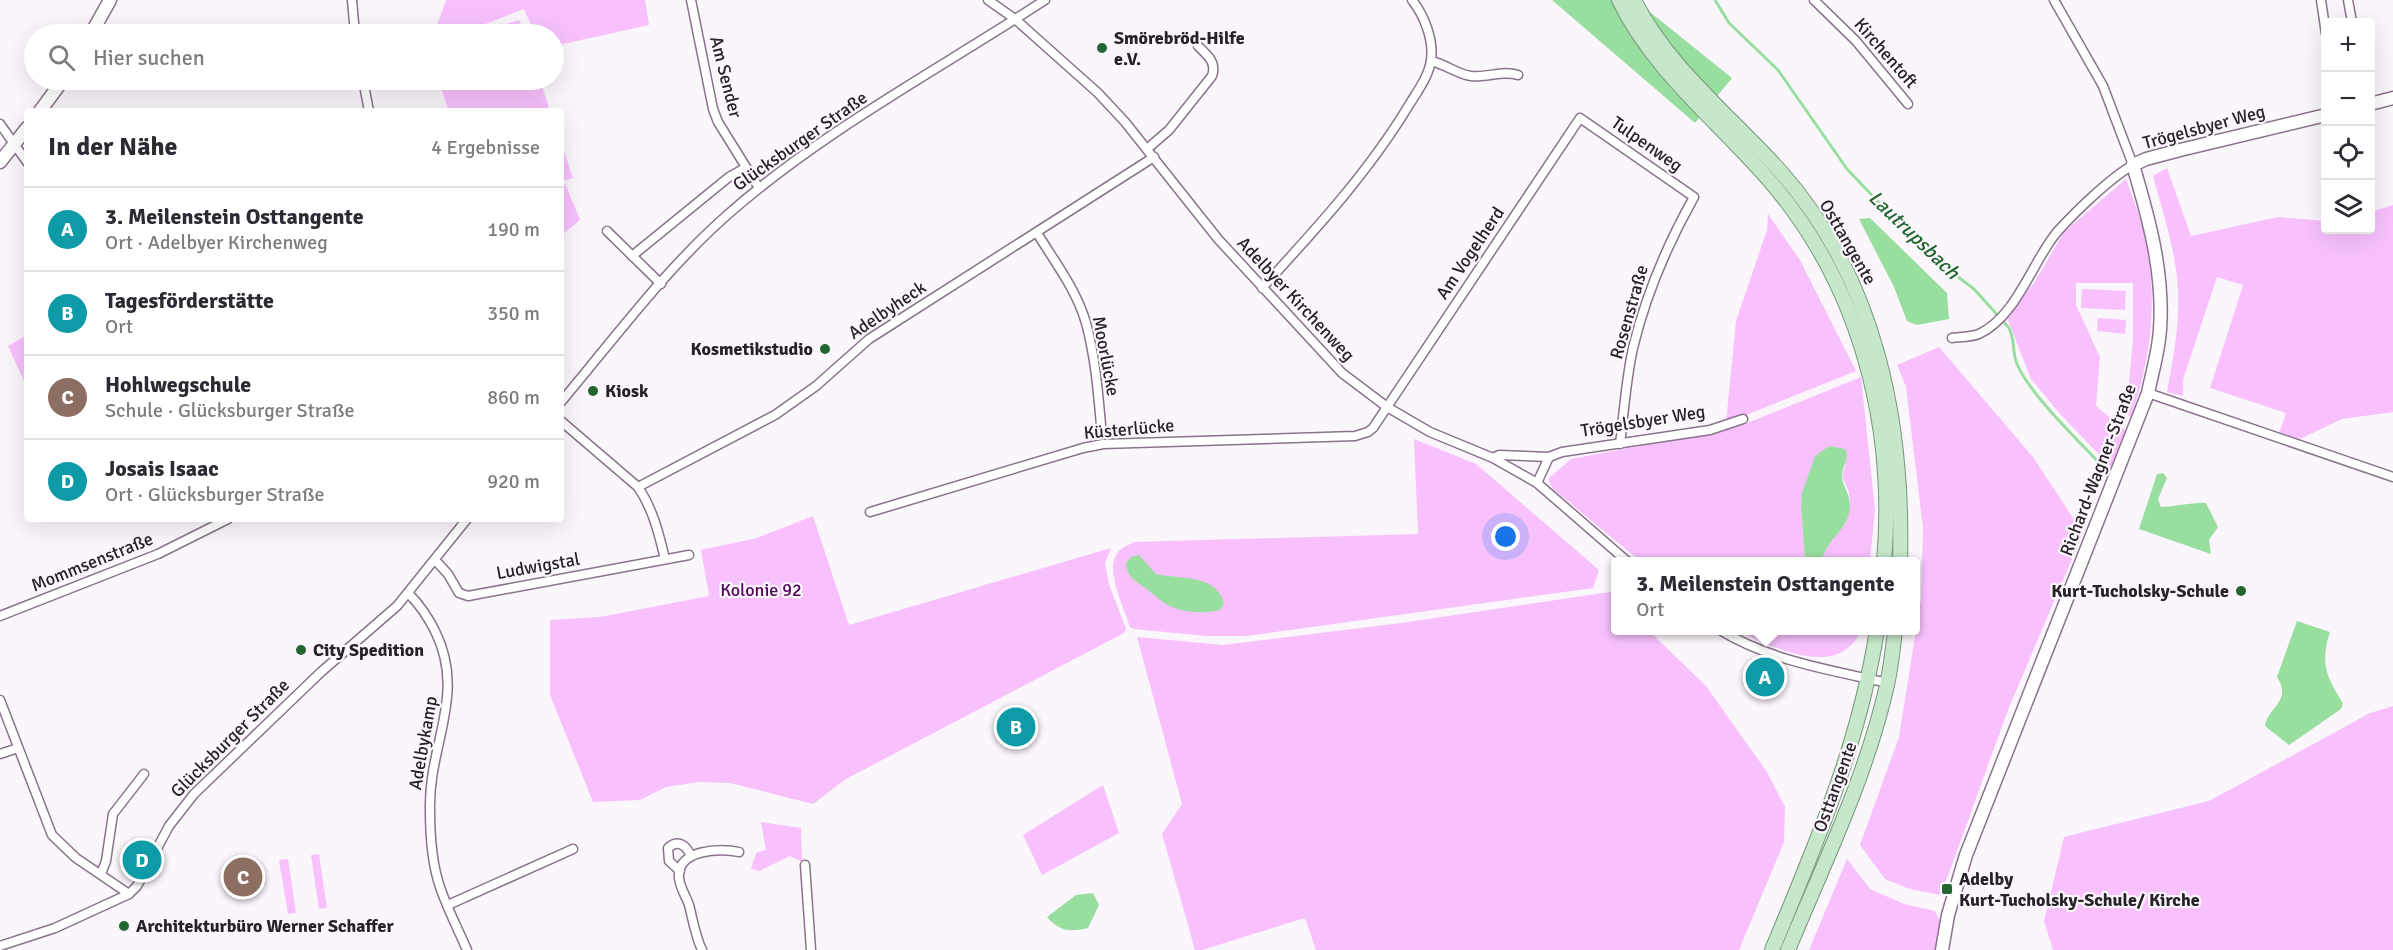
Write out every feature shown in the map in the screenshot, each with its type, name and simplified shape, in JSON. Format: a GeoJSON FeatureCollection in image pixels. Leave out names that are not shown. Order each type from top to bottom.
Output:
{"type":"FeatureCollection","features":[{"type":"Feature","properties":{"kind":"main road","name":"Osttangente"},"geometry":{"type":"LineString","coordinates":[[1619,0],[1630,23],[1656,61],[1731,131],[1782,173],[1818,220],[1845,267],[1862,304],[1876,344],[1888,390],[1895,439],[1900,509],[1900,557]]}},
{"type":"Feature","properties":{"kind":"main road","name":"Osttangente"},"geometry":{"type":"LineString","coordinates":[[1634,0],[1642,18],[1666,52],[1805,227],[1834,275],[1863,347],[1874,393],[1881,440],[1886,509],[1884,557]]}},
{"type":"Feature","properties":{"kind":"main road","name":"Osttangente"},"geometry":{"type":"LineString","coordinates":[[1772,950],[1828,814],[1854,739],[1869,679],[1875,635]]}},
{"type":"Feature","properties":{"kind":"main road","name":"Osttangente"},"geometry":{"type":"LineString","coordinates":[[1788,950],[1843,823],[1870,746],[1888,683],[1894,635]]}},
{"type":"Feature","properties":{"kind":"street"},"geometry":{"type":"LineString","coordinates":[[97,24],[110,0]]}},
{"type":"Feature","properties":{"kind":"street"},"geometry":{"type":"LineString","coordinates":[[352,0],[354,24]]}},
{"type":"Feature","properties":{"kind":"street","name":"Am Sender"},"geometry":{"type":"LineString","coordinates":[[691,0],[713,109],[744,168],[759,188]]}},
{"type":"Feature","properties":{"kind":"street","name":"Adelbyer Kirchenweg"},"geometry":{"type":"LineString","coordinates":[[988,0],[1015,19],[1098,93],[1148,149],[1218,239],[1342,373],[1387,407],[1430,432],[1493,458],[1537,483],[1623,557]]}},
{"type":"Feature","properties":{"kind":"street","name":"Glücksburger Straße"},"geometry":{"type":"LineString","coordinates":[[564,396],[706,235],[759,188],[824,141],[1045,0]]}},
{"type":"Feature","properties":{"kind":"street"},"geometry":{"type":"LineString","coordinates":[[1262,288],[1359,179],[1422,83],[1431,61],[1432,50],[1428,31],[1412,0]]}},
{"type":"Feature","properties":{"kind":"street","name":"Kirchentoft"},"geometry":{"type":"LineString","coordinates":[[1814,0],[1856,41],[1908,104]]}},
{"type":"Feature","properties":{"kind":"street","name":"Richard-Wagner-Straße"},"geometry":{"type":"LineString","coordinates":[[1942,950],[1950,906],[1966,855],[2148,393],[2160,332],[2161,289],[2154,239],[2133,165],[2103,86],[2054,0]]}},
{"type":"Feature","properties":{"kind":"street"},"geometry":{"type":"LineString","coordinates":[[2321,0],[2323,18]]}},
{"type":"Feature","properties":{"kind":"street"},"geometry":{"type":"LineString","coordinates":[[2349,0],[2351,18]]}},
{"type":"Feature","properties":{"kind":"street"},"geometry":{"type":"LineString","coordinates":[[1148,149],[1169,130],[1212,76],[1215,69],[1213,63],[1198,46]]}},
{"type":"Feature","properties":{"kind":"street"},"geometry":{"type":"LineString","coordinates":[[1431,61],[1442,63],[1471,76],[1506,72],[1518,75]]}},
{"type":"Feature","properties":{"kind":"street"},"geometry":{"type":"LineString","coordinates":[[42,108],[56,90]]}},
{"type":"Feature","properties":{"kind":"street"},"geometry":{"type":"LineString","coordinates":[[365,90],[368,108]]}},
{"type":"Feature","properties":{"kind":"street"},"geometry":{"type":"LineString","coordinates":[[2375,103],[2393,98]]}},
{"type":"Feature","properties":{"kind":"street","name":"Trögelsbyer Weg"},"geometry":{"type":"LineString","coordinates":[[1952,338],[1979,334],[1994,323],[2021,290],[2056,233],[2109,181],[2133,165],[2180,150],[2321,116]]}},
{"type":"Feature","properties":{"kind":"street","name":"Tulpenweg"},"geometry":{"type":"LineString","coordinates":[[1580,118],[1694,197]]}},
{"type":"Feature","properties":{"kind":"street","name":"Am Vogelherd"},"geometry":{"type":"LineString","coordinates":[[1387,407],[1580,118]]}},
{"type":"Feature","properties":{"kind":"street"},"geometry":{"type":"LineString","coordinates":[[0,124],[24,158]]}},
{"type":"Feature","properties":{"kind":"street"},"geometry":{"type":"LineString","coordinates":[[0,162],[24,132]]}},
{"type":"Feature","properties":{"kind":"street","name":"Adelbyheck"},"geometry":{"type":"LineString","coordinates":[[638,487],[775,415],[816,386],[869,339],[1154,157]]}},
{"type":"Feature","properties":{"kind":"street","name":"Glücksburger Straße"},"geometry":{"type":"LineString","coordinates":[[632,256],[713,190],[744,168]]}},
{"type":"Feature","properties":{"kind":"street","name":"Rosenstraße"},"geometry":{"type":"LineString","coordinates":[[1620,444],[1633,348],[1643,311],[1671,239],[1694,197]]}},
{"type":"Feature","properties":{"kind":"street"},"geometry":{"type":"LineString","coordinates":[[607,231],[661,284]]}},
{"type":"Feature","properties":{"kind":"street","name":"Moorlücke"},"geometry":{"type":"LineString","coordinates":[[1037,233],[1070,286],[1086,322],[1098,388],[1101,425]]}},
{"type":"Feature","properties":{"kind":"street"},"geometry":{"type":"LineString","coordinates":[[2148,393],[2393,477]]}},
{"type":"Feature","properties":{"kind":"street","name":"Küsterlücke"},"geometry":{"type":"LineString","coordinates":[[870,512],[1103,444],[1355,436],[1373,428],[1387,407]]}},
{"type":"Feature","properties":{"kind":"street","name":"Trögelsbyer Weg"},"geometry":{"type":"LineString","coordinates":[[1493,458],[1499,455],[1549,458],[1562,452],[1710,430],[1743,420]]}},
{"type":"Feature","properties":{"kind":"street"},"geometry":{"type":"LineString","coordinates":[[564,424],[638,487],[657,528],[665,559]]}},
{"type":"Feature","properties":{"kind":"street"},"geometry":{"type":"LineString","coordinates":[[1537,483],[1549,458]]}},
{"type":"Feature","properties":{"kind":"street","name":"Mommsenstraße"},"geometry":{"type":"LineString","coordinates":[[0,616],[158,554],[222,522]]}},
{"type":"Feature","properties":{"kind":"street","name":"Glücksburger Straße"},"geometry":{"type":"LineString","coordinates":[[129,894],[137,886],[169,826],[194,794],[321,672],[409,594],[465,522]]}},
{"type":"Feature","properties":{"kind":"street","name":"Ludwigstal"},"geometry":{"type":"LineString","coordinates":[[435,560],[448,573],[459,593],[468,596],[689,555]]}},
{"type":"Feature","properties":{"kind":"street","name":"Adelbykamp"},"geometry":{"type":"LineString","coordinates":[[409,594],[419,603],[432,626],[444,650],[448,669],[449,690],[429,808],[437,873],[467,950]]}},
{"type":"Feature","properties":{"kind":"street"},"geometry":{"type":"LineString","coordinates":[[1730,635],[1760,651],[1792,662],[1888,683]]}},
{"type":"Feature","properties":{"kind":"street"},"geometry":{"type":"LineString","coordinates":[[0,700],[52,835],[76,858],[129,894],[55,928],[0,946]]}},
{"type":"Feature","properties":{"kind":"street"},"geometry":{"type":"LineString","coordinates":[[0,754],[18,748]]}},
{"type":"Feature","properties":{"kind":"street"},"geometry":{"type":"LineString","coordinates":[[101,874],[106,861],[113,814],[144,774]]}},
{"type":"Feature","properties":{"kind":"street"},"geometry":{"type":"LineString","coordinates":[[680,871],[669,861],[668,848],[673,843],[679,843],[684,845],[691,856]]}},
{"type":"Feature","properties":{"kind":"street"},"geometry":{"type":"LineString","coordinates":[[448,905],[573,849]]}},
{"type":"Feature","properties":{"kind":"street"},"geometry":{"type":"LineString","coordinates":[[702,950],[696,936],[690,907],[678,876],[691,856],[715,850],[739,852]]}},
{"type":"Feature","properties":{"kind":"street"},"geometry":{"type":"LineString","coordinates":[[805,865],[811,950]]}},
{"type":"Feature","properties":{"kind":"green space"},"geometry":{"type":"Polygon","coordinates":[[[446,0],[645,0],[649,25],[564,44],[564,24],[531,24],[524,9],[485,24],[437,24],[446,0]]]}},
{"type":"Feature","properties":{"kind":"green space"},"geometry":{"type":"Polygon","coordinates":[[[519,20],[520,24],[507,24],[519,20]]]}},
{"type":"Feature","properties":{"kind":"green space"},"geometry":{"type":"Polygon","coordinates":[[[442,90],[543,90],[549,108],[448,108],[442,90]]]}},
{"type":"Feature","properties":{"kind":"green space"},"geometry":{"type":"Polygon","coordinates":[[[564,151],[573,178],[564,181],[564,151]]]}},
{"type":"Feature","properties":{"kind":"green space"},"geometry":{"type":"Polygon","coordinates":[[[2167,168],[2191,236],[2278,217],[2321,221],[2321,234],[2375,234],[2375,211],[2393,205],[2393,412],[2342,419],[2300,439],[2279,433],[2286,413],[2210,388],[2243,285],[2217,277],[2183,380],[2183,396],[2167,392],[2177,328],[2178,290],[2172,247],[2153,176],[2167,168]]]}},
{"type":"Feature","properties":{"kind":"green space"},"geometry":{"type":"Polygon","coordinates":[[[2126,179],[2146,240],[2152,285],[2148,352],[2131,417],[2126,413],[2133,339],[2133,283],[2076,283],[2076,305],[2100,357],[2096,406],[2126,431],[2111,467],[2061,415],[2031,379],[2006,315],[2034,283],[2064,232],[2126,179]]]}},
{"type":"Feature","properties":{"kind":"green space"},"geometry":{"type":"Polygon","coordinates":[[[564,184],[580,220],[564,233],[564,184]]]}},
{"type":"Feature","properties":{"kind":"green space"},"geometry":{"type":"Polygon","coordinates":[[[1768,214],[1800,260],[1856,371],[1726,423],[1736,321],[1767,230],[1768,214]]]}},
{"type":"Feature","properties":{"kind":"green space"},"geometry":{"type":"Polygon","coordinates":[[[2082,289],[2126,291],[2125,310],[2081,308],[2082,289]]]}},
{"type":"Feature","properties":{"kind":"green space"},"geometry":{"type":"Polygon","coordinates":[[[2098,318],[2126,320],[2125,334],[2097,331],[2098,318]]]}},
{"type":"Feature","properties":{"kind":"green space"},"geometry":{"type":"Polygon","coordinates":[[[24,337],[24,381],[8,346],[24,337]]]}},
{"type":"Feature","properties":{"kind":"green space"},"geometry":{"type":"Polygon","coordinates":[[[1939,347],[2033,457],[2083,533],[2008,710],[1941,895],[1910,889],[1885,879],[1860,845],[1899,737],[1915,635],[1920,635],[1923,528],[1906,387],[1897,365],[1939,347]]]}},
{"type":"Feature","properties":{"kind":"green space"},"geometry":{"type":"Polygon","coordinates":[[[1861,377],[1875,510],[1870,557],[1823,557],[1831,540],[1845,524],[1850,502],[1849,492],[1842,476],[1846,463],[1801,506],[1805,557],[1635,557],[1553,489],[1548,479],[1571,459],[1725,430],[1861,377]]]}},
{"type":"Feature","properties":{"kind":"green space"},"geometry":{"type":"Polygon","coordinates":[[[1414,439],[1476,464],[1599,570],[1593,588],[1247,636],[1207,636],[1130,627],[1116,588],[1113,568],[1118,552],[1134,542],[1418,534],[1414,439]]]}},
{"type":"Feature","properties":{"kind":"green space","name":"Kolonie 92"},"geometry":{"type":"Polygon","coordinates":[[[813,516],[849,625],[1111,548],[1105,563],[1109,584],[1126,629],[1124,633],[846,779],[813,804],[730,783],[699,782],[666,787],[640,800],[593,802],[550,695],[550,620],[600,617],[709,596],[701,550],[757,538],[813,516]]]}},
{"type":"Feature","properties":{"kind":"green space"},"geometry":{"type":"Polygon","coordinates":[[[1610,592],[1611,635],[1653,635],[1706,686],[1767,772],[1785,807],[1784,842],[1739,950],[1316,950],[1305,918],[1202,950],[1195,950],[1162,834],[1182,804],[1137,637],[1223,645],[1401,623],[1610,592]]]}},
{"type":"Feature","properties":{"kind":"green space"},"geometry":{"type":"Polygon","coordinates":[[[1747,635],[1858,635],[1851,646],[1837,654],[1822,657],[1805,656],[1747,635]]]}},
{"type":"Feature","properties":{"kind":"green space"},"geometry":{"type":"Polygon","coordinates":[[[2393,706],[2393,950],[2053,950],[2044,921],[2064,837],[2209,801],[2370,713],[2393,706]]]}},
{"type":"Feature","properties":{"kind":"green space"},"geometry":{"type":"Polygon","coordinates":[[[1103,785],[1119,833],[1042,875],[1023,835],[1103,785]]]}},
{"type":"Feature","properties":{"kind":"green space"},"geometry":{"type":"Polygon","coordinates":[[[761,822],[801,828],[802,862],[790,856],[759,871],[751,869],[756,853],[766,850],[761,822]]]}},
{"type":"Feature","properties":{"kind":"green space"},"geometry":{"type":"Polygon","coordinates":[[[319,854],[327,908],[319,909],[311,855],[319,854]]]}},
{"type":"Feature","properties":{"kind":"green space"},"geometry":{"type":"Polygon","coordinates":[[[288,859],[296,913],[288,914],[279,860],[288,859]]]}},
{"type":"Feature","properties":{"kind":"green space"},"geometry":{"type":"Polygon","coordinates":[[[1847,859],[1870,889],[1904,904],[1935,911],[1940,921],[1937,950],[1809,950],[1847,859]]]}},
{"type":"Feature","properties":{"kind":"shaded area"},"geometry":{"type":"Polygon","coordinates":[[[1552,0],[1635,0],[1732,78],[1695,123],[1552,0]]]}},
{"type":"Feature","properties":{"kind":"shaded area"},"geometry":{"type":"Polygon","coordinates":[[[1870,218],[1947,293],[1949,319],[1917,325],[1907,321],[1894,287],[1859,219],[1870,218]]]}},
{"type":"Feature","properties":{"kind":"shaded area"},"geometry":{"type":"Polygon","coordinates":[[[1829,446],[1845,449],[1846,459],[1842,476],[1850,506],[1844,526],[1827,547],[1823,557],[1805,557],[1802,493],[1815,456],[1829,446]]]}},
{"type":"Feature","properties":{"kind":"shaded area"},"geometry":{"type":"Polygon","coordinates":[[[2163,473],[2167,478],[2158,499],[2161,507],[2206,503],[2218,527],[2209,540],[2211,554],[2139,529],[2157,474],[2163,473]]]}},
{"type":"Feature","properties":{"kind":"shaded area"},"geometry":{"type":"Polygon","coordinates":[[[1139,555],[1156,574],[1205,582],[1213,587],[1220,593],[1224,603],[1220,610],[1187,611],[1163,602],[1128,573],[1126,563],[1131,557],[1139,555]]]}},
{"type":"Feature","properties":{"kind":"shaded area"},"geometry":{"type":"Polygon","coordinates":[[[2297,621],[2330,632],[2325,652],[2326,669],[2343,703],[2341,709],[2289,745],[2265,726],[2281,698],[2281,685],[2277,677],[2297,621]]]}},
{"type":"Feature","properties":{"kind":"shaded area"},"geometry":{"type":"Polygon","coordinates":[[[1093,893],[1099,905],[1088,928],[1066,930],[1056,926],[1047,917],[1076,895],[1093,893]]]}},
{"type":"Feature","properties":{"kind":"waterway","name":"Lautrupsbach"},"geometry":{"type":"LineString","coordinates":[[1715,0],[1729,23],[1778,70],[1847,169],[1906,231],[1928,247],[1934,259],[1974,289],[2009,328],[2015,359],[2033,390],[2106,470]]}},
{"type":"Feature","properties":{"kind":"place","name":"Smörebröd-Hilfe e.V."},"geometry":{"type":"Point","coordinates":[1102,48]}},
{"type":"Feature","properties":{"kind":"place","name":"Kosmetikstudio"},"geometry":{"type":"Point","coordinates":[825,349]}},
{"type":"Feature","properties":{"kind":"place","name":"Kiosk"},"geometry":{"type":"Point","coordinates":[593,391]}},
{"type":"Feature","properties":{"kind":"place","name":"Kurt-Tucholsky-Schule"},"geometry":{"type":"Point","coordinates":[2241,591]}},
{"type":"Feature","properties":{"kind":"place","name":"City Spedition"},"geometry":{"type":"Point","coordinates":[301,650]}},
{"type":"Feature","properties":{"kind":"place","name":"3. Meilenstein Osttangente"},"geometry":{"type":"Point","coordinates":[1765,677]}},
{"type":"Feature","properties":{"kind":"place","name":"Tagesförderstätte"},"geometry":{"type":"Point","coordinates":[1016,727]}},
{"type":"Feature","properties":{"kind":"place","name":"Josais Isaac"},"geometry":{"type":"Point","coordinates":[142,860]}},
{"type":"Feature","properties":{"kind":"place","name":"Hohlwegschule"},"geometry":{"type":"Point","coordinates":[243,877]}},
{"type":"Feature","properties":{"kind":"place","name":"Adelby Kurt-Tucholsky-Schule/ Kirche"},"geometry":{"type":"Point","coordinates":[1947,889]}},
{"type":"Feature","properties":{"kind":"place","name":"Architekturbüro Werner Schaffer"},"geometry":{"type":"Point","coordinates":[124,926]}}]}
